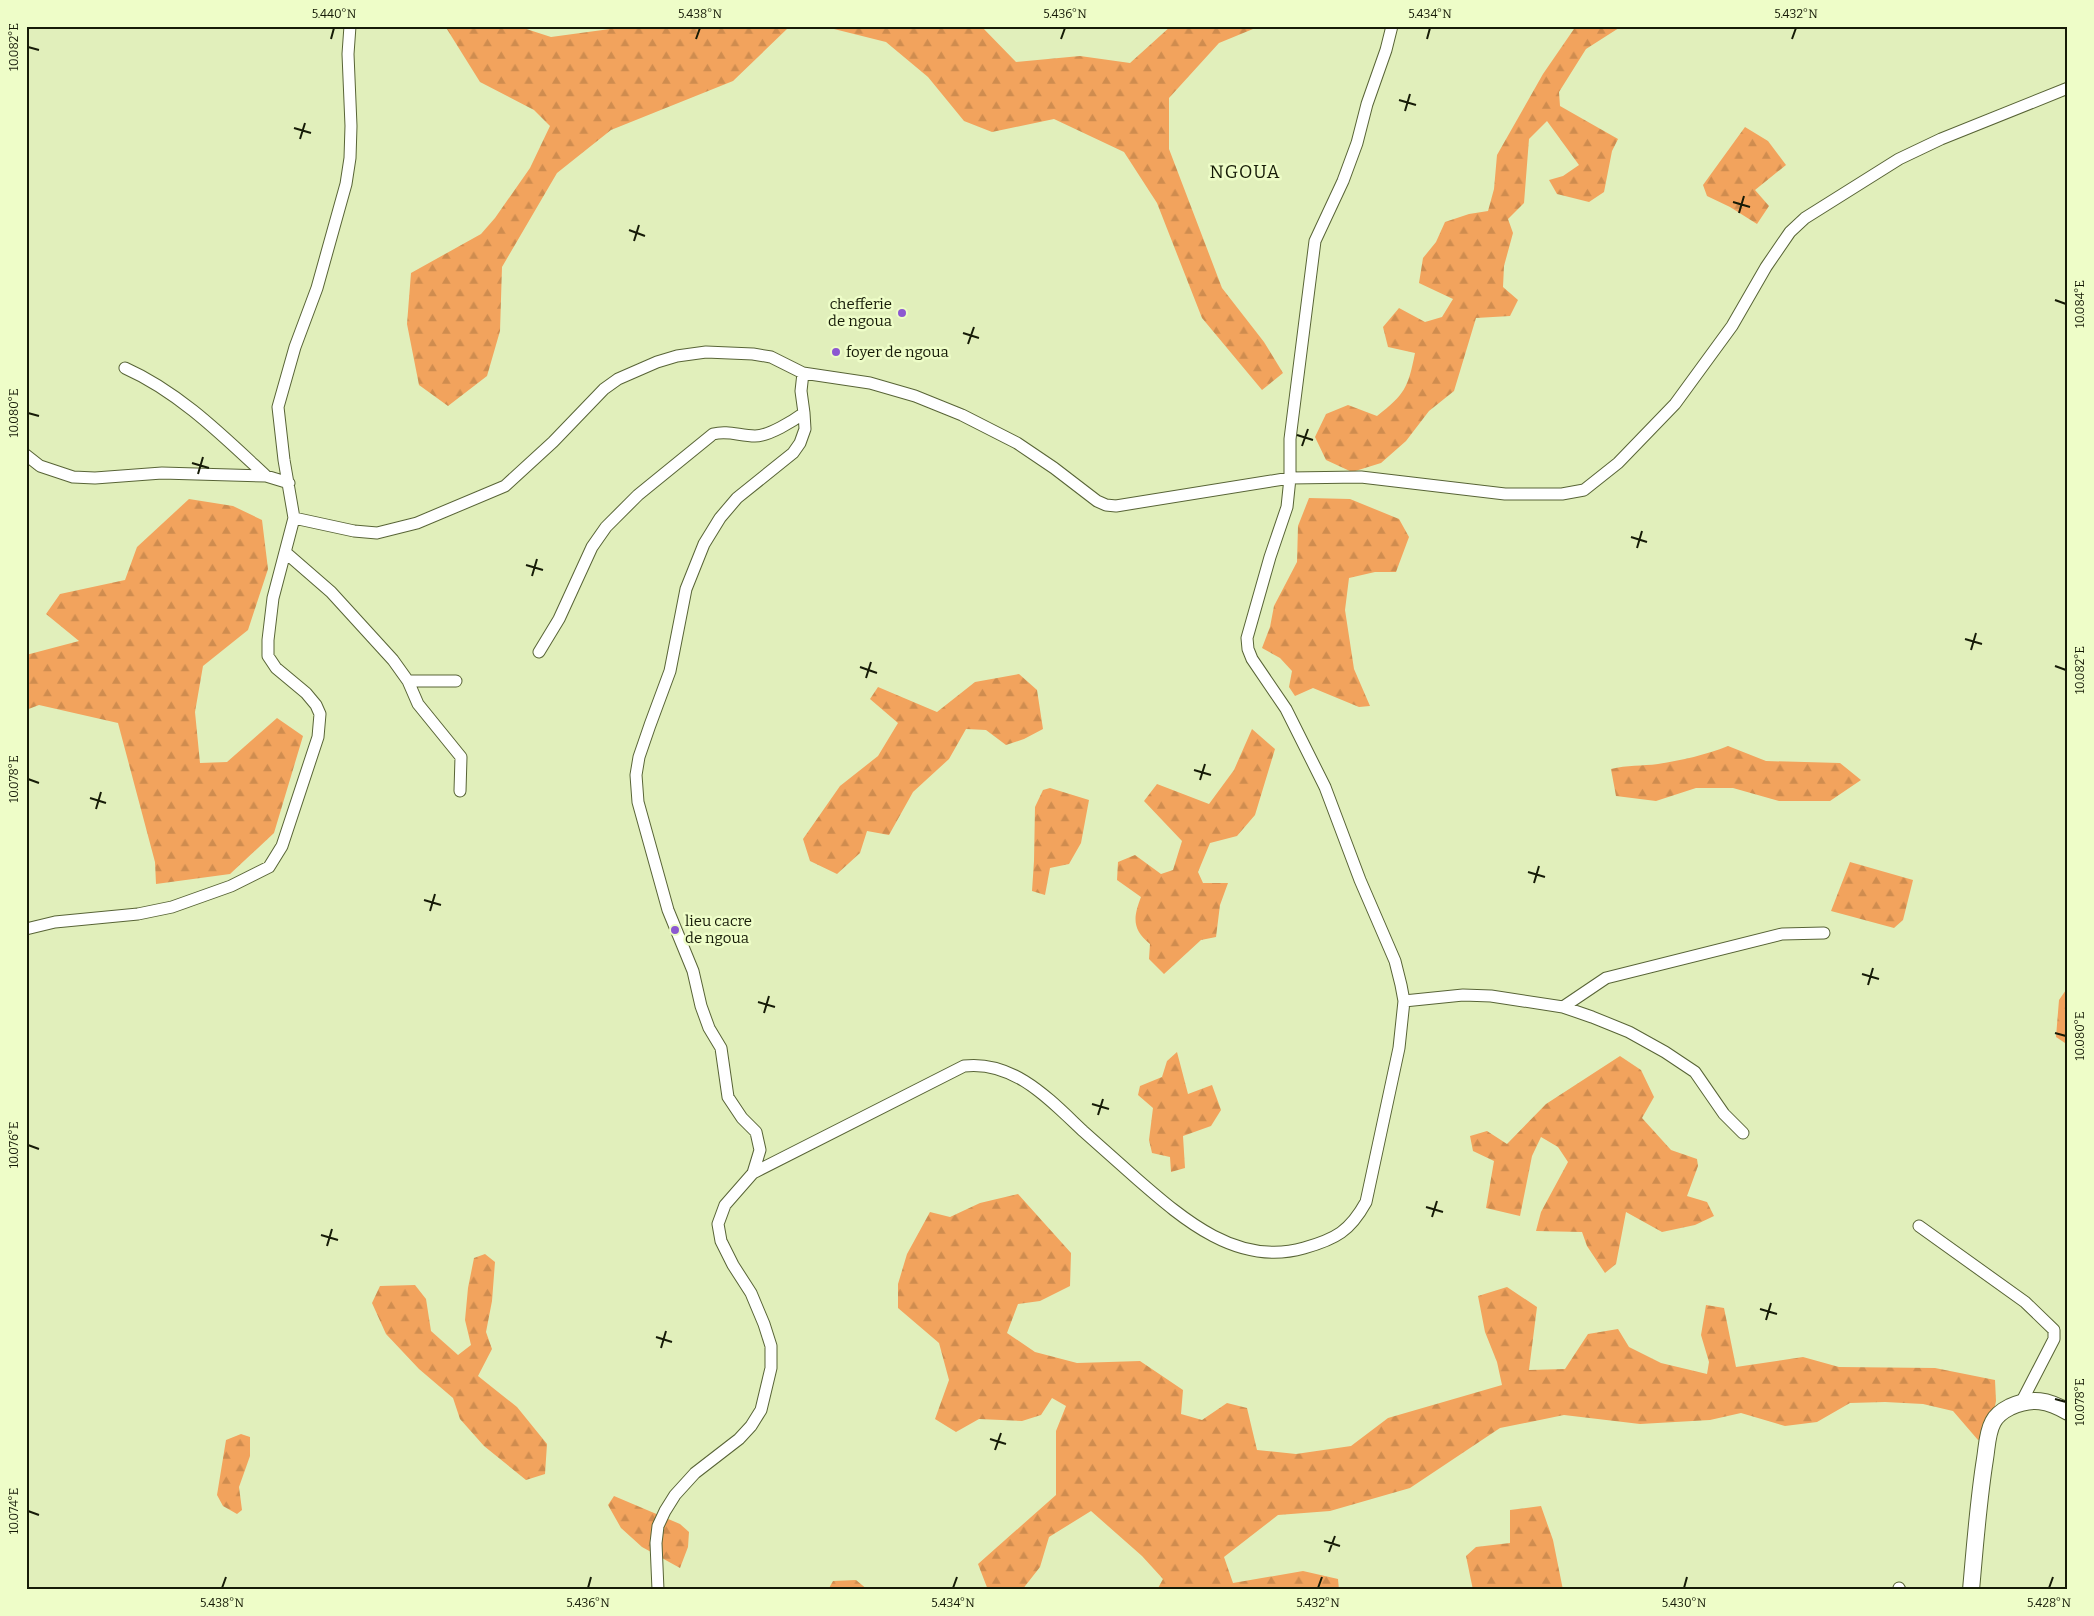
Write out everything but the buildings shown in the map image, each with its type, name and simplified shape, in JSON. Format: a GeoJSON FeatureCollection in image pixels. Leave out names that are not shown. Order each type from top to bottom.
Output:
{"type":"FeatureCollection","features":[{"type":"Feature","properties":{"kind":"street"},"geometry":{"type":"LineString","coordinates":[[26,929],[55,922],[138,914],[172,907],[201,898],[254,876],[269,867],[282,846],[315,746],[320,725],[320,714],[316,705],[306,693],[276,668],[268,656],[273,598],[294,518],[284,460],[278,408],[295,347],[317,288],[346,184],[350,158],[351,126],[348,54],[350,26]]}},
{"type":"Feature","properties":{"kind":"street"},"geometry":{"type":"LineString","coordinates":[[752,1173],[964,1066],[981,1064],[1007,1072],[1026,1082],[1053,1101],[1083,1131],[1173,1210],[1202,1230],[1227,1243],[1272,1254],[1297,1250],[1340,1234],[1356,1220],[1366,1202],[1391,1092],[1399,1048],[1404,1001],[1395,961],[1360,880],[1325,787],[1286,709],[1252,659],[1248,649],[1247,638],[1288,507],[1290,438],[1315,241],[1343,182],[1357,143],[1367,104],[1386,50],[1392,26]]}},
{"type":"Feature","properties":{"kind":"street"},"geometry":{"type":"LineString","coordinates":[[294,518],[354,531],[377,533],[417,523],[505,486],[553,442],[604,389],[618,379],[677,356],[706,352],[753,354],[771,358],[803,373],[870,383],[915,396],[962,415],[1017,442],[1106,506],[1116,506],[1290,478],[1361,477],[1505,494],[1562,494],[1584,490],[1618,464],[1675,404],[1732,326],[1766,267],[1790,232],[1805,218],[1899,159],[2068,88]]}},
{"type":"Feature","properties":{"kind":"street"},"geometry":{"type":"LineString","coordinates":[[125,368],[146,377],[164,388],[266,476]]}},
{"type":"Feature","properties":{"kind":"street"},"geometry":{"type":"LineString","coordinates":[[658,1590],[656,1543],[658,1526],[675,1495],[695,1473],[739,1439],[751,1426],[761,1410],[766,1391],[771,1368],[771,1346],[752,1293],[733,1265],[721,1241],[718,1224],[725,1205],[752,1173],[760,1150],[756,1132],[742,1118],[728,1097],[721,1048],[709,1028],[700,1006],[692,970],[668,910],[638,802],[636,775],[650,725],[670,671],[686,589],[704,544],[720,518],[737,498],[793,452],[800,443],[805,429],[801,391],[803,373]]}},
{"type":"Feature","properties":{"kind":"street"},"geometry":{"type":"LineString","coordinates":[[539,652],[559,619],[592,547],[621,510],[713,434],[730,432],[749,436],[764,435],[804,413]]}},
{"type":"Feature","properties":{"kind":"street"},"geometry":{"type":"LineString","coordinates":[[26,454],[40,466],[74,477],[95,478],[162,473],[266,476],[288,483]]}},
{"type":"Feature","properties":{"kind":"street"},"geometry":{"type":"LineString","coordinates":[[285,552],[331,592],[393,660],[408,681],[418,704],[461,756],[460,791]]}},
{"type":"Feature","properties":{"kind":"street"},"geometry":{"type":"LineString","coordinates":[[408,681],[456,681]]}},
{"type":"Feature","properties":{"kind":"street"},"geometry":{"type":"LineString","coordinates":[[1564,1008],[1606,978],[1782,934],[1824,933]]}},
{"type":"Feature","properties":{"kind":"street"},"geometry":{"type":"LineString","coordinates":[[1404,1001],[1463,995],[1492,996],[1564,1008],[1629,1032],[1665,1052],[1695,1072],[1724,1114],[1743,1133]]}},
{"type":"Feature","properties":{"kind":"street"},"geometry":{"type":"LineString","coordinates":[[1919,1226],[2025,1302],[2054,1330],[2054,1339],[2022,1401]]}},
{"type":"Feature","properties":{"kind":"street"},"geometry":{"type":"LineString","coordinates":[[1971,1590],[1977,1517],[1989,1433],[1994,1420],[2005,1409],[2022,1401],[2037,1400],[2054,1404],[2068,1412]]}},
{"type":"Feature","properties":{"kind":"green space"},"geometry":{"type":"Polygon","coordinates":[[[445,26],[517,26],[551,37],[632,26],[981,26],[1016,62],[1080,56],[1130,63],[1171,26],[1254,26],[1253,29],[1219,43],[1169,98],[1169,149],[1222,288],[1264,342],[1283,373],[1262,390],[1202,318],[1157,203],[1124,152],[1054,119],[992,132],[964,121],[928,77],[886,42],[834,29],[788,28],[733,81],[611,130],[557,173],[502,267],[500,331],[487,376],[448,406],[419,385],[407,324],[411,273],[481,234],[495,218],[530,168],[550,126],[534,110],[480,82],[445,26]]]}},
{"type":"Feature","properties":{"kind":"green space"},"geometry":{"type":"Polygon","coordinates":[[[1576,26],[1622,26],[1586,49],[1559,92],[1560,106],[1618,139],[1612,151],[1604,192],[1589,202],[1557,194],[1549,180],[1563,176],[1579,165],[1547,121],[1529,139],[1524,203],[1508,219],[1513,233],[1504,266],[1503,287],[1518,300],[1510,316],[1476,318],[1454,391],[1429,411],[1406,441],[1381,463],[1352,472],[1326,460],[1315,437],[1326,414],[1348,405],[1377,416],[1394,402],[1404,389],[1410,375],[1415,353],[1388,347],[1383,327],[1399,308],[1425,322],[1442,317],[1453,299],[1419,283],[1423,258],[1436,242],[1445,222],[1469,214],[1488,211],[1494,189],[1497,155],[1543,74],[1576,26]]]}},
{"type":"Feature","properties":{"kind":"green space"},"geometry":{"type":"Polygon","coordinates":[[[1745,127],[1768,141],[1786,165],[1755,190],[1769,206],[1757,224],[1730,207],[1707,196],[1703,185],[1745,127]]]}},
{"type":"Feature","properties":{"kind":"green space"},"geometry":{"type":"Polygon","coordinates":[[[1309,498],[1350,499],[1399,519],[1409,537],[1396,572],[1375,572],[1349,578],[1345,610],[1354,669],[1370,706],[1359,707],[1313,688],[1295,696],[1289,687],[1292,671],[1280,658],[1262,648],[1270,627],[1274,606],[1297,562],[1298,526],[1309,498]]]}},
{"type":"Feature","properties":{"kind":"green space"},"geometry":{"type":"Polygon","coordinates":[[[189,499],[233,506],[262,520],[268,569],[248,630],[203,666],[195,712],[200,763],[227,762],[277,718],[303,736],[274,833],[230,874],[156,884],[155,862],[118,723],[39,705],[26,710],[26,655],[79,641],[46,614],[60,594],[125,580],[137,547],[189,499]]]}},
{"type":"Feature","properties":{"kind":"green space"},"geometry":{"type":"Polygon","coordinates":[[[1019,674],[1037,690],[1043,729],[1024,739],[1006,745],[986,730],[966,729],[949,759],[913,792],[889,835],[867,831],[860,853],[837,874],[810,861],[803,839],[840,786],[878,756],[898,723],[870,699],[878,687],[937,712],[975,682],[1019,674]]]}},
{"type":"Feature","properties":{"kind":"green space"},"geometry":{"type":"Polygon","coordinates":[[[1252,729],[1275,749],[1255,815],[1237,836],[1210,843],[1198,872],[1203,883],[1228,883],[1220,905],[1216,937],[1201,940],[1164,974],[1149,959],[1150,944],[1140,933],[1136,923],[1136,911],[1141,897],[1117,880],[1118,862],[1135,855],[1161,874],[1173,870],[1182,841],[1144,801],[1157,784],[1209,804],[1234,770],[1252,729]]]}},
{"type":"Feature","properties":{"kind":"green space"},"geometry":{"type":"Polygon","coordinates":[[[1728,746],[1766,761],[1840,763],[1861,780],[1830,801],[1779,801],[1733,788],[1696,788],[1656,801],[1616,796],[1611,769],[1676,761],[1703,755],[1728,746]]]}},
{"type":"Feature","properties":{"kind":"green space"},"geometry":{"type":"Polygon","coordinates":[[[1050,788],[1089,800],[1081,843],[1069,864],[1050,868],[1045,895],[1032,891],[1035,807],[1043,790],[1050,788]]]}},
{"type":"Feature","properties":{"kind":"green space"},"geometry":{"type":"Polygon","coordinates":[[[1850,862],[1913,880],[1903,920],[1894,928],[1831,911],[1850,862]]]}},
{"type":"Feature","properties":{"kind":"green space"},"geometry":{"type":"Polygon","coordinates":[[[2068,987],[2068,1045],[2056,1037],[2059,1000],[2068,987]]]}},
{"type":"Feature","properties":{"kind":"green space"},"geometry":{"type":"Polygon","coordinates":[[[1177,1052],[1188,1094],[1212,1085],[1221,1110],[1211,1126],[1183,1136],[1185,1168],[1171,1172],[1170,1157],[1152,1153],[1149,1140],[1153,1108],[1138,1095],[1140,1086],[1162,1077],[1167,1061],[1177,1052]]]}},
{"type":"Feature","properties":{"kind":"green space"},"geometry":{"type":"Polygon","coordinates":[[[1620,1056],[1641,1070],[1654,1097],[1642,1118],[1671,1150],[1697,1159],[1698,1166],[1687,1196],[1707,1202],[1714,1216],[1695,1225],[1662,1232],[1626,1212],[1616,1264],[1605,1273],[1587,1246],[1582,1232],[1536,1231],[1541,1212],[1568,1162],[1558,1147],[1541,1137],[1532,1156],[1520,1216],[1486,1208],[1494,1161],[1473,1151],[1470,1136],[1487,1131],[1507,1144],[1546,1104],[1620,1056]]]}},
{"type":"Feature","properties":{"kind":"green space"},"geometry":{"type":"Polygon","coordinates":[[[1018,1194],[1071,1253],[1070,1286],[1040,1301],[1018,1304],[1007,1333],[1035,1352],[1077,1363],[1140,1361],[1183,1390],[1181,1414],[1202,1420],[1227,1403],[1247,1408],[1257,1450],[1296,1454],[1351,1446],[1388,1418],[1502,1385],[1497,1362],[1485,1332],[1478,1296],[1507,1287],[1537,1307],[1529,1370],[1565,1369],[1588,1334],[1618,1329],[1629,1347],[1661,1363],[1707,1374],[1709,1362],[1701,1335],[1706,1305],[1724,1308],[1736,1367],[1803,1357],[1839,1367],[1935,1368],[1995,1380],[1996,1401],[1989,1435],[1978,1440],[1953,1411],[1923,1404],[1885,1402],[1850,1403],[1817,1422],[1785,1426],[1741,1413],[1710,1420],[1640,1424],[1564,1415],[1500,1428],[1410,1488],[1330,1511],[1278,1515],[1224,1557],[1233,1583],[1303,1571],[1338,1579],[1339,1590],[1157,1590],[1163,1579],[1142,1556],[1091,1511],[1049,1537],[1040,1567],[1022,1590],[988,1590],[978,1564],[1056,1495],[1056,1431],[1066,1406],[1052,1398],[1041,1415],[1022,1421],[979,1419],[956,1432],[935,1419],[949,1380],[939,1343],[898,1308],[898,1284],[907,1254],[930,1212],[950,1217],[980,1203],[1018,1194]]]}},
{"type":"Feature","properties":{"kind":"green space"},"geometry":{"type":"Polygon","coordinates":[[[485,1254],[495,1262],[492,1301],[486,1332],[492,1349],[478,1376],[517,1407],[547,1444],[545,1474],[526,1480],[484,1446],[460,1419],[453,1398],[419,1369],[386,1334],[372,1303],[380,1286],[415,1285],[426,1299],[431,1331],[458,1355],[471,1345],[465,1320],[468,1288],[474,1258],[485,1254]]]}},
{"type":"Feature","properties":{"kind":"green space"},"geometry":{"type":"Polygon","coordinates":[[[241,1434],[250,1437],[250,1456],[239,1487],[242,1510],[237,1514],[223,1506],[217,1495],[226,1440],[241,1434]]]}},
{"type":"Feature","properties":{"kind":"green space"},"geometry":{"type":"Polygon","coordinates":[[[614,1496],[680,1524],[689,1532],[688,1547],[680,1568],[642,1547],[621,1528],[608,1505],[614,1496]]]}},
{"type":"Feature","properties":{"kind":"green space"},"geometry":{"type":"Polygon","coordinates":[[[1541,1506],[1553,1540],[1563,1590],[1473,1590],[1466,1556],[1476,1547],[1510,1543],[1510,1510],[1541,1506]]]}},
{"type":"Feature","properties":{"kind":"green space"},"geometry":{"type":"Polygon","coordinates":[[[856,1580],[868,1590],[828,1590],[833,1581],[856,1580]]]}},
{"type":"Feature","properties":{"kind":"place","name":"chefferie de ngoua"},"geometry":{"type":"Point","coordinates":[902,313]}},
{"type":"Feature","properties":{"kind":"place","name":"foyer de ngoua"},"geometry":{"type":"Point","coordinates":[836,352]}},
{"type":"Feature","properties":{"kind":"place","name":"lieu cacre de ngoua"},"geometry":{"type":"Point","coordinates":[675,930]}},
{"type":"Feature","properties":{"kind":"district","name":"NGOUA"},"geometry":{"type":"Point","coordinates":[1245,172]}}]}
